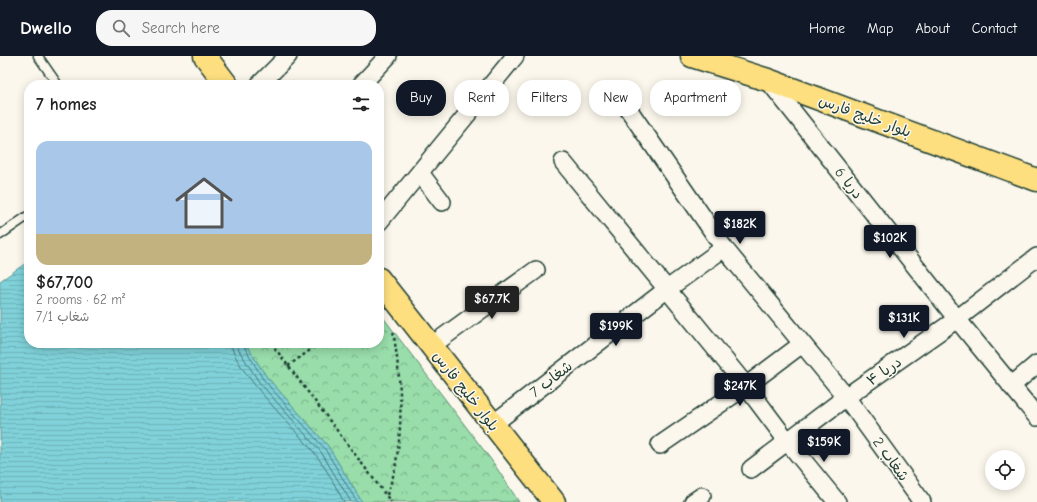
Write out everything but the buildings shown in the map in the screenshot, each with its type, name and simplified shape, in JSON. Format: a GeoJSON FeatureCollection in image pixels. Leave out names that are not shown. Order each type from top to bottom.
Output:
{"type":"FeatureCollection","features":[{"type":"Feature","properties":{"kind":"main road"},"geometry":{"type":"LineString","coordinates":[[205,56],[223,80]]}},
{"type":"Feature","properties":{"kind":"main road","name":"بلوار خلیج‌ فارس"},"geometry":{"type":"LineString","coordinates":[[692,56],[768,80],[1037,180]]}},
{"type":"Feature","properties":{"kind":"main road","name":"بلوار خلیج ‌فارس"},"geometry":{"type":"LineString","coordinates":[[384,285],[554,502]]}},
{"type":"Feature","properties":{"kind":"street"},"geometry":{"type":"LineString","coordinates":[[264,80],[288,56]]}},
{"type":"Feature","properties":{"kind":"street"},"geometry":{"type":"LineString","coordinates":[[366,80],[388,56]]}},
{"type":"Feature","properties":{"kind":"street"},"geometry":{"type":"LineString","coordinates":[[384,216],[515,56]]}},
{"type":"Feature","properties":{"kind":"street","name":"دریا 6"},"geometry":{"type":"LineString","coordinates":[[768,80],[957,319],[1037,417]]}},
{"type":"Feature","properties":{"kind":"street","name":"شغاب 2"},"geometry":{"type":"LineString","coordinates":[[633,116],[724,248],[846,397],[922,502]]}},
{"type":"Feature","properties":{"kind":"street"},"geometry":{"type":"LineString","coordinates":[[563,162],[666,290],[746,386],[788,442],[837,502]]}},
{"type":"Feature","properties":{"kind":"street"},"geometry":{"type":"LineString","coordinates":[[420,173],[442,202]]}},
{"type":"Feature","properties":{"kind":"street","name":"شغاب 7"},"geometry":{"type":"LineString","coordinates":[[493,424],[666,290],[724,248]]}},
{"type":"Feature","properties":{"kind":"street","name":"دریا ۴"},"geometry":{"type":"LineString","coordinates":[[751,469],[846,397],[957,319],[1037,257]]}},
{"type":"Feature","properties":{"kind":"street"},"geometry":{"type":"LineString","coordinates":[[431,346],[536,270]]}},
{"type":"Feature","properties":{"kind":"street"},"geometry":{"type":"LineString","coordinates":[[660,445],[746,386],[802,344]]}},
{"type":"Feature","properties":{"kind":"street"},"geometry":{"type":"LineString","coordinates":[[1011,386],[1037,364]]}},
{"type":"Feature","properties":{"kind":"lane"},"geometry":{"type":"LineString","coordinates":[[38,56],[55,80]]}},
{"type":"Feature","properties":{"kind":"lane"},"geometry":{"type":"LineString","coordinates":[[0,236],[24,219]]}},
{"type":"Feature","properties":{"kind":"path"},"geometry":{"type":"LineString","coordinates":[[386,495],[396,463],[399,430],[400,374],[393,328]]}},
{"type":"Feature","properties":{"kind":"path"},"geometry":{"type":"LineString","coordinates":[[275,348],[391,502]]}},
{"type":"Feature","properties":{"kind":"path"},"geometry":{"type":"LineString","coordinates":[[288,366],[313,348]]}},
{"type":"Feature","properties":{"kind":"green space"},"geometry":{"type":"Polygon","coordinates":[[[384,319],[492,461],[519,502],[362,502],[328,446],[266,376],[248,348],[384,348],[384,319]]]}},
{"type":"Feature","properties":{"kind":"water"},"geometry":{"type":"Polygon","coordinates":[[[24,264],[24,348],[248,348],[266,376],[328,446],[362,502],[0,502],[0,281],[24,264]]]}}]}
